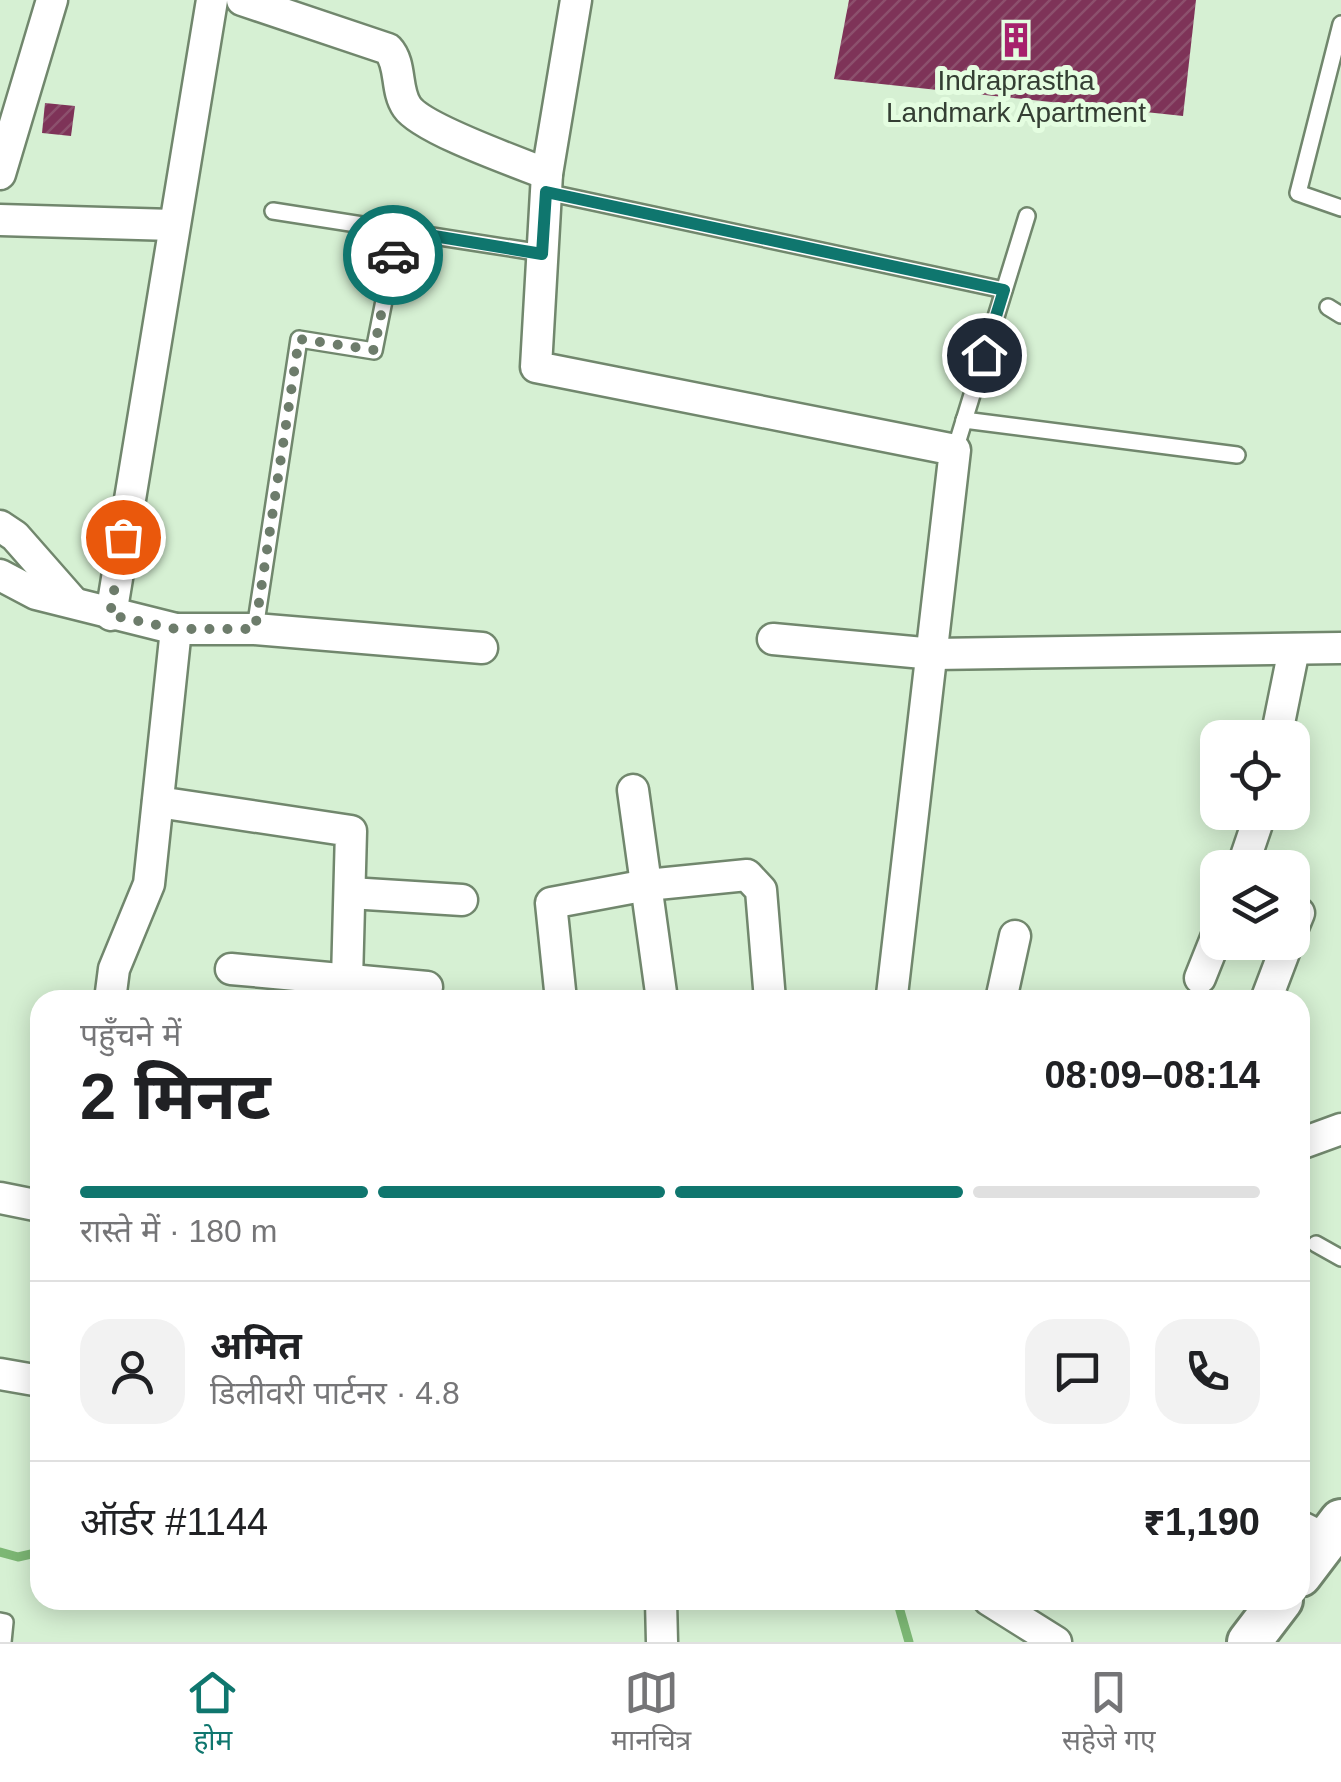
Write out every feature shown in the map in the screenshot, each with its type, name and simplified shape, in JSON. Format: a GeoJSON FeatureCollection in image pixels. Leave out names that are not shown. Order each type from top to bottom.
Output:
{"type":"FeatureCollection","features":[{"type":"Feature","properties":{"kind":"street"},"geometry":{"type":"LineString","coordinates":[[0,174],[52,0]]}},
{"type":"Feature","properties":{"kind":"street"},"geometry":{"type":"LineString","coordinates":[[110,615],[212,0]]}},
{"type":"Feature","properties":{"kind":"street"},"geometry":{"type":"LineString","coordinates":[[242,0],[388,49],[394,56],[403,101],[419,119],[546,183]]}},
{"type":"Feature","properties":{"kind":"street"},"geometry":{"type":"LineString","coordinates":[[576,0],[546,183],[536,367],[955,450],[893,990]]}},
{"type":"Feature","properties":{"kind":"street"},"geometry":{"type":"LineString","coordinates":[[0,220],[173,225]]}},
{"type":"Feature","properties":{"kind":"street"},"geometry":{"type":"LineString","coordinates":[[0,526],[15,536],[73,602]]}},
{"type":"Feature","properties":{"kind":"street"},"geometry":{"type":"LineString","coordinates":[[0,575],[36,594],[176,629],[255,629],[482,648]]}},
{"type":"Feature","properties":{"kind":"street"},"geometry":{"type":"LineString","coordinates":[[111,990],[114,969],[149,884],[176,629]]}},
{"type":"Feature","properties":{"kind":"street"},"geometry":{"type":"LineString","coordinates":[[773,639],[934,654],[1341,648]]}},
{"type":"Feature","properties":{"kind":"street"},"geometry":{"type":"LineString","coordinates":[[1280,720],[1294,649]]}},
{"type":"Feature","properties":{"kind":"street"},"geometry":{"type":"LineString","coordinates":[[633,790],[661,990]]}},
{"type":"Feature","properties":{"kind":"street"},"geometry":{"type":"LineString","coordinates":[[158,802],[352,831],[347,980]]}},
{"type":"Feature","properties":{"kind":"street"},"geometry":{"type":"LineString","coordinates":[[560,990],[551,903],[647,885],[748,875],[760,890],[769,990]]}},
{"type":"Feature","properties":{"kind":"street"},"geometry":{"type":"LineString","coordinates":[[350,893],[462,900]]}},
{"type":"Feature","properties":{"kind":"street"},"geometry":{"type":"LineString","coordinates":[[1002,990],[1016,936]]}},
{"type":"Feature","properties":{"kind":"street"},"geometry":{"type":"LineString","coordinates":[[1200,978],[1207,960]]}},
{"type":"Feature","properties":{"kind":"street"},"geometry":{"type":"LineString","coordinates":[[1270,990],[1281,960]]}},
{"type":"Feature","properties":{"kind":"street"},"geometry":{"type":"LineString","coordinates":[[231,969],[427,987]]}},
{"type":"Feature","properties":{"kind":"street"},"geometry":{"type":"LineString","coordinates":[[1310,1141],[1341,1130]]}},
{"type":"Feature","properties":{"kind":"street"},"geometry":{"type":"LineString","coordinates":[[0,1198],[30,1204]]}},
{"type":"Feature","properties":{"kind":"street"},"geometry":{"type":"LineString","coordinates":[[0,1374],[30,1378]]}},
{"type":"Feature","properties":{"kind":"street"},"geometry":{"type":"LineString","coordinates":[[1310,1554],[1324,1524]]}},
{"type":"Feature","properties":{"kind":"street"},"geometry":{"type":"LineString","coordinates":[[661,1610],[662,1642]]}},
{"type":"Feature","properties":{"kind":"street"},"geometry":{"type":"LineString","coordinates":[[1004,1610],[1056,1642]]}},
{"type":"Feature","properties":{"kind":"street"},"geometry":{"type":"LineString","coordinates":[[1250,1642],[1274,1610]]}},
{"type":"Feature","properties":{"kind":"lane"},"geometry":{"type":"LineString","coordinates":[[1341,24],[1298,194],[1341,208]]}},
{"type":"Feature","properties":{"kind":"lane"},"geometry":{"type":"LineString","coordinates":[[546,183],[1004,290]]}},
{"type":"Feature","properties":{"kind":"lane"},"geometry":{"type":"LineString","coordinates":[[273,211],[542,254]]}},
{"type":"Feature","properties":{"kind":"lane"},"geometry":{"type":"LineString","coordinates":[[955,450],[1027,216]]}},
{"type":"Feature","properties":{"kind":"lane"},"geometry":{"type":"LineString","coordinates":[[255,629],[299,339],[374,350],[398,230]]}},
{"type":"Feature","properties":{"kind":"lane"},"geometry":{"type":"LineString","coordinates":[[964,420],[1237,455]]}},
{"type":"Feature","properties":{"kind":"lane"},"geometry":{"type":"LineString","coordinates":[[1316,1244],[1341,1258]]}},
{"type":"Feature","properties":{"kind":"lane"},"geometry":{"type":"LineString","coordinates":[[0,1621],[5,1622],[4,1642]]}},
{"type":"Feature","properties":{"kind":"building","name":"Indraprastha Landmark Apartment"},"geometry":{"type":"Polygon","coordinates":[[[849,0],[1196,0],[1183,116],[834,79],[849,0]]]}},
{"type":"Feature","properties":{"kind":"building"},"geometry":{"type":"Polygon","coordinates":[[[45,103],[75,106],[71,136],[42,133],[45,103]]]}},
{"type":"Feature","properties":{"kind":"waterway"},"geometry":{"type":"LineString","coordinates":[[0,1552],[18,1557],[30,1554]]}},
{"type":"Feature","properties":{"kind":"waterway"},"geometry":{"type":"LineString","coordinates":[[900,1610],[909,1642]]}},
{"type":"Feature","properties":{"kind":"way so far"},"geometry":{"type":"LineString","coordinates":[[123,537],[110,615],[176,629],[255,629],[299,339],[374,350],[393,255]]}},
{"type":"Feature","properties":{"kind":"place","name":"Indraprastha Landmark Apartment"},"geometry":{"type":"Point","coordinates":[1016,40]}},
{"type":"Feature","properties":{"kind":"route"},"geometry":{"type":"LineString","coordinates":[[393,255],[398,230],[542,254],[546,192],[1004,290],[984,355]]}}]}
